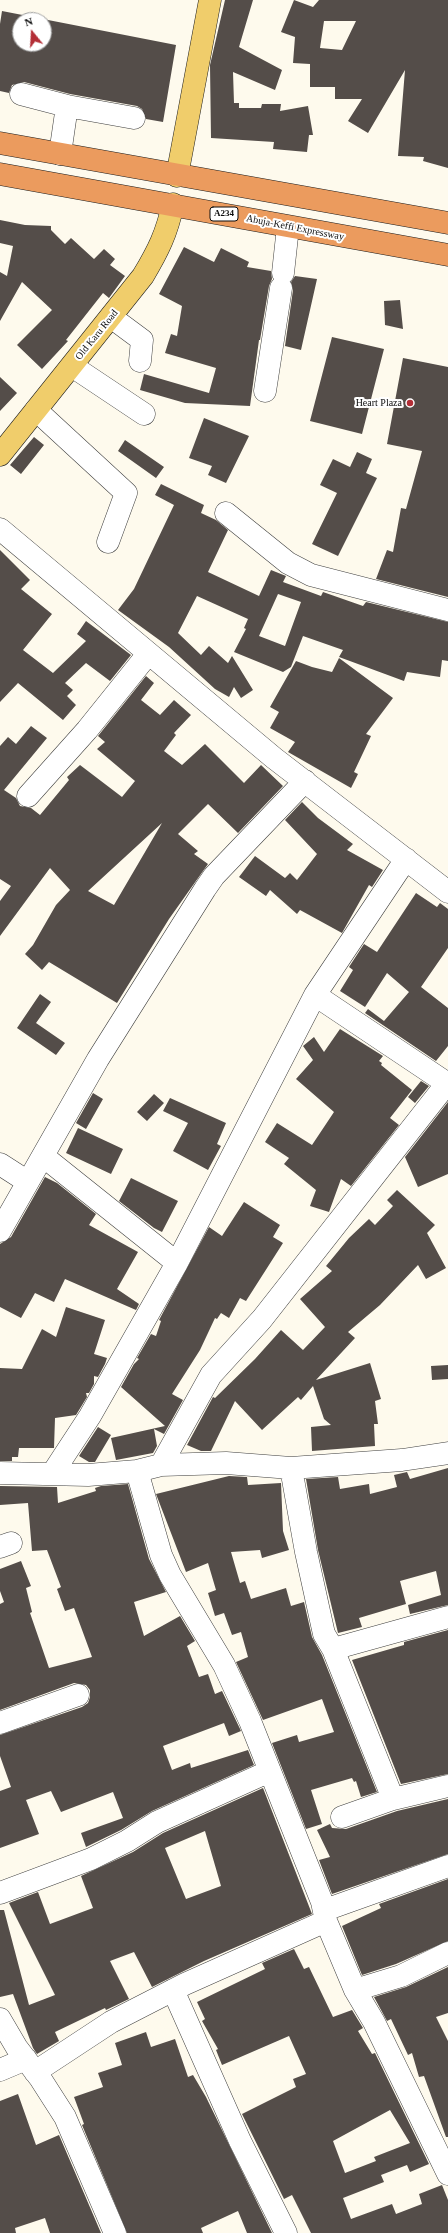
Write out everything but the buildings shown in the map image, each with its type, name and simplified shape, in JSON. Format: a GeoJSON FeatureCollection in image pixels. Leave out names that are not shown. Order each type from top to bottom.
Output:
{"type":"FeatureCollection","features":[{"type":"Feature","properties":{"kind":"highway"},"geometry":{"type":"LineString","coordinates":[[0,143],[448,223]]}},
{"type":"Feature","properties":{"kind":"highway","name":"Abuja-Keffi Expressway"},"geometry":{"type":"LineString","coordinates":[[0,174],[173,204],[288,227],[448,255]]}},
{"type":"Feature","properties":{"kind":"main road"},"geometry":{"type":"LineString","coordinates":[[178,176],[210,0]]}},
{"type":"Feature","properties":{"kind":"main road","name":"Old Karu Road"},"geometry":{"type":"LineString","coordinates":[[0,454],[143,276],[160,248],[167,230],[173,204]]}},
{"type":"Feature","properties":{"kind":"street"},"geometry":{"type":"LineString","coordinates":[[21,94],[67,106],[134,118]]}},
{"type":"Feature","properties":{"kind":"street"},"geometry":{"type":"LineString","coordinates":[[60,154],[67,106]]}},
{"type":"Feature","properties":{"kind":"street"},"geometry":{"type":"LineString","coordinates":[[266,392],[288,227]]}},
{"type":"Feature","properties":{"kind":"street"},"geometry":{"type":"LineString","coordinates":[[111,317],[142,340],[140,361]]}},
{"type":"Feature","properties":{"kind":"street"},"geometry":{"type":"LineString","coordinates":[[72,366],[144,414]]}},
{"type":"Feature","properties":{"kind":"street"},"geometry":{"type":"LineString","coordinates":[[36,410],[126,493],[108,542]]}},
{"type":"Feature","properties":{"kind":"street"},"geometry":{"type":"LineString","coordinates":[[226,513],[288,563],[311,575],[448,610]]}},
{"type":"Feature","properties":{"kind":"street"},"geometry":{"type":"LineString","coordinates":[[0,529],[148,654],[304,781],[448,892]]}},
{"type":"Feature","properties":{"kind":"street"},"geometry":{"type":"LineString","coordinates":[[28,796],[87,730],[148,654]]}},
{"type":"Feature","properties":{"kind":"street"},"geometry":{"type":"LineString","coordinates":[[0,1231],[98,1059],[205,889],[214,876],[304,781]]}},
{"type":"Feature","properties":{"kind":"street"},"geometry":{"type":"LineString","coordinates":[[52,1474],[90,1416],[177,1263],[315,995],[406,859]]}},
{"type":"Feature","properties":{"kind":"street"},"geometry":{"type":"LineString","coordinates":[[161,1465],[211,1375],[262,1319],[448,1084],[315,995]]}},
{"type":"Feature","properties":{"kind":"street"},"geometry":{"type":"LineString","coordinates":[[43,1156],[177,1263]]}},
{"type":"Feature","properties":{"kind":"street"},"geometry":{"type":"LineString","coordinates":[[0,1164],[28,1182]]}},
{"type":"Feature","properties":{"kind":"street"},"geometry":{"type":"LineString","coordinates":[[0,1473],[88,1475],[136,1471],[161,1465],[226,1463],[291,1468],[402,1460],[448,1453]]}},
{"type":"Feature","properties":{"kind":"street"},"geometry":{"type":"LineString","coordinates":[[291,1468],[306,1552],[324,1634],[333,1649],[394,1799]]}},
{"type":"Feature","properties":{"kind":"street"},"geometry":{"type":"LineString","coordinates":[[136,1471],[161,1555],[174,1581],[224,1665],[250,1721],[355,1990],[381,2035],[448,2174]]}},
{"type":"Feature","properties":{"kind":"street"},"geometry":{"type":"LineString","coordinates":[[333,1649],[448,1617]]}},
{"type":"Feature","properties":{"kind":"street"},"geometry":{"type":"LineString","coordinates":[[0,1723],[78,1695]]}},
{"type":"Feature","properties":{"kind":"street"},"geometry":{"type":"LineString","coordinates":[[0,1893],[91,1859],[127,1841],[157,1822],[270,1771]]}},
{"type":"Feature","properties":{"kind":"street"},"geometry":{"type":"LineString","coordinates":[[342,1816],[394,1799],[448,1786]]}},
{"type":"Feature","properties":{"kind":"street"},"geometry":{"type":"LineString","coordinates":[[0,2070],[30,2065],[172,1990],[325,1915],[448,1866]]}},
{"type":"Feature","properties":{"kind":"street"},"geometry":{"type":"LineString","coordinates":[[355,1990],[401,1976],[448,1953]]}},
{"type":"Feature","properties":{"kind":"street"},"geometry":{"type":"LineString","coordinates":[[172,1990],[240,2141],[286,2233]]}},
{"type":"Feature","properties":{"kind":"street"},"geometry":{"type":"LineString","coordinates":[[0,2019],[65,2117],[115,2233]]}},
{"type":"Feature","properties":{"kind":"place","name":"Heart Plaza"},"geometry":{"type":"Point","coordinates":[410,403]}}]}
